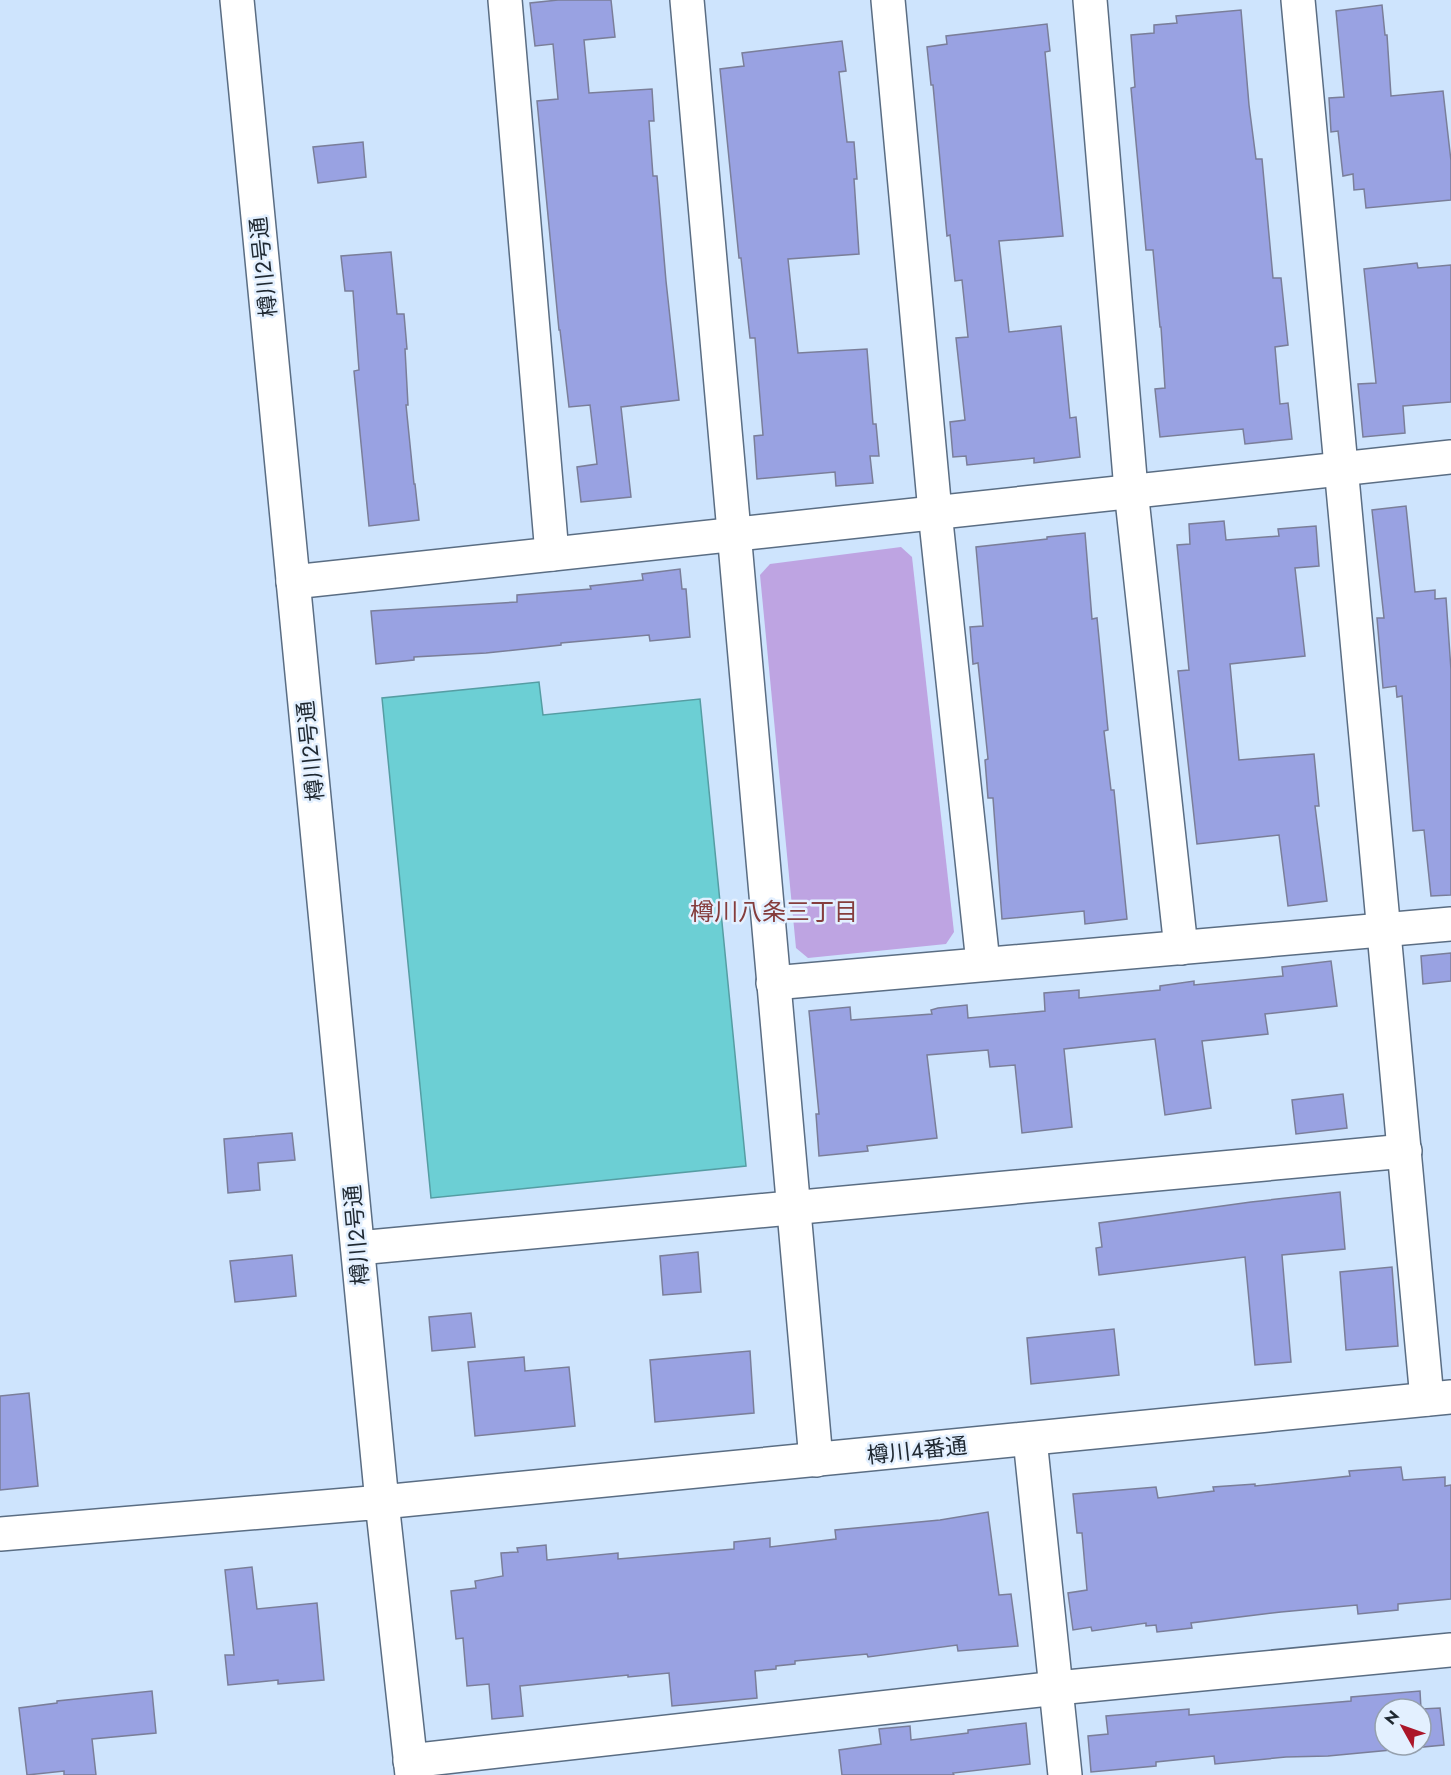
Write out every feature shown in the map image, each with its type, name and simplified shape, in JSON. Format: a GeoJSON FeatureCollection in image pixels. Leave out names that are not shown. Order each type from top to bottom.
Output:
{"type":"FeatureCollection","features":[{"type":"Feature","properties":{"kind":"street","name":"樽川2号通"},"geometry":{"type":"LineString","coordinates":[[237,0],[382,1502],[411,1768]]}},
{"type":"Feature","properties":{"kind":"street"},"geometry":{"type":"LineString","coordinates":[[505,0],[552,554]]}},
{"type":"Feature","properties":{"kind":"street"},"geometry":{"type":"LineString","coordinates":[[687,0],[816,1460]]}},
{"type":"Feature","properties":{"kind":"street"},"geometry":{"type":"LineString","coordinates":[[888,0],[935,512],[983,963]]}},
{"type":"Feature","properties":{"kind":"street"},"geometry":{"type":"LineString","coordinates":[[1090,0],[1131,490],[1181,948]]}},
{"type":"Feature","properties":{"kind":"street"},"geometry":{"type":"LineString","coordinates":[[1298,0],[1405,1151],[1439,1398]]}},
{"type":"Feature","properties":{"kind":"street"},"geometry":{"type":"LineString","coordinates":[[293,582],[1451,457]]}},
{"type":"Feature","properties":{"kind":"street"},"geometry":{"type":"LineString","coordinates":[[773,983],[1451,924]]}},
{"type":"Feature","properties":{"kind":"street"},"geometry":{"type":"LineString","coordinates":[[358,1248],[1405,1151]]}},
{"type":"Feature","properties":{"kind":"street","name":"樽川4番通"},"geometry":{"type":"LineString","coordinates":[[0,1534],[382,1502],[1439,1398]]}},
{"type":"Feature","properties":{"kind":"street"},"geometry":{"type":"LineString","coordinates":[[1030,1439],[1058,1688],[1065,1775]]}},
{"type":"Feature","properties":{"kind":"street"},"geometry":{"type":"LineString","coordinates":[[411,1768],[1058,1688],[1451,1650]]}},
{"type":"Feature","properties":{"kind":"shaded area"},"geometry":{"type":"Polygon","coordinates":[[[901,547],[912,557],[954,932],[946,944],[808,958],[796,948],[760,575],[770,564],[901,547]]]}},
{"type":"Feature","properties":{"kind":"shaded area"},"geometry":{"type":"Polygon","coordinates":[[[539,682],[543,715],[700,699],[746,1166],[431,1198],[382,698],[539,682]]]}},
{"type":"Feature","properties":{"kind":"building"},"geometry":{"type":"Polygon","coordinates":[[[558,0],[611,0],[615,37],[584,40],[589,93],[652,89],[654,121],[649,121],[653,176],[657,176],[679,400],[621,407],[631,497],[581,502],[577,467],[597,464],[590,405],[569,407],[559,330],[537,101],[558,99],[553,44],[535,46],[530,3],[558,0]]]}},
{"type":"Feature","properties":{"kind":"building"},"geometry":{"type":"Polygon","coordinates":[[[1382,5],[1385,35],[1387,35],[1391,96],[1443,91],[1451,161],[1451,200],[1366,208],[1364,189],[1354,190],[1353,174],[1343,176],[1338,131],[1331,132],[1329,98],[1344,97],[1336,11],[1382,5]]]}},
{"type":"Feature","properties":{"kind":"building"},"geometry":{"type":"Polygon","coordinates":[[[1241,10],[1249,105],[1256,159],[1262,159],[1273,278],[1281,278],[1288,345],[1275,347],[1280,404],[1288,403],[1292,439],[1245,444],[1243,429],[1160,437],[1155,389],[1165,388],[1161,327],[1153,250],[1146,250],[1131,88],[1135,87],[1131,35],[1154,33],[1154,25],[1177,23],[1176,16],[1241,10]]]}},
{"type":"Feature","properties":{"kind":"building"},"geometry":{"type":"Polygon","coordinates":[[[1047,24],[1050,51],[1045,52],[1063,236],[999,241],[1009,332],[1061,326],[1070,418],[1076,417],[1080,457],[1034,463],[1034,458],[967,465],[966,456],[953,457],[950,422],[965,420],[956,338],[968,337],[962,280],[955,281],[950,235],[947,236],[933,85],[931,85],[927,47],[947,44],[946,36],[1047,24]]]}},
{"type":"Feature","properties":{"kind":"building"},"geometry":{"type":"Polygon","coordinates":[[[842,41],[846,71],[839,72],[847,142],[854,142],[859,254],[788,259],[798,353],[867,349],[873,424],[876,424],[879,456],[870,456],[873,483],[836,486],[835,472],[757,479],[754,436],[763,435],[755,338],[750,338],[741,258],[739,258],[720,69],[744,66],[742,53],[842,41]]]}},
{"type":"Feature","properties":{"kind":"building"},"geometry":{"type":"Polygon","coordinates":[[[363,142],[366,177],[318,183],[313,147],[363,142]]]}},
{"type":"Feature","properties":{"kind":"building"},"geometry":{"type":"Polygon","coordinates":[[[391,252],[397,314],[404,314],[407,349],[405,349],[408,405],[406,405],[419,520],[369,526],[354,371],[359,370],[353,291],[345,291],[341,256],[391,252]]]}},
{"type":"Feature","properties":{"kind":"building"},"geometry":{"type":"Polygon","coordinates":[[[1417,263],[1418,268],[1451,265],[1451,402],[1403,406],[1405,433],[1363,437],[1358,384],[1376,383],[1364,269],[1417,263]]]}},
{"type":"Feature","properties":{"kind":"building"},"geometry":{"type":"Polygon","coordinates":[[[1406,506],[1415,592],[1435,590],[1435,599],[1446,598],[1451,670],[1451,895],[1431,896],[1424,830],[1413,831],[1402,696],[1397,697],[1396,686],[1383,688],[1377,618],[1384,618],[1372,510],[1406,506]]]}},
{"type":"Feature","properties":{"kind":"building"},"geometry":{"type":"Polygon","coordinates":[[[1224,521],[1226,540],[1279,536],[1278,529],[1316,526],[1319,566],[1295,568],[1305,656],[1230,664],[1239,760],[1314,754],[1319,806],[1315,806],[1327,901],[1288,906],[1279,835],[1197,844],[1178,671],[1189,670],[1177,545],[1190,544],[1189,524],[1224,521]]]}},
{"type":"Feature","properties":{"kind":"building"},"geometry":{"type":"Polygon","coordinates":[[[1085,533],[1092,619],[1097,618],[1108,730],[1104,731],[1111,790],[1114,790],[1127,919],[1085,924],[1084,911],[1002,919],[993,798],[988,798],[985,760],[988,759],[978,663],[973,664],[970,627],[983,626],[976,547],[1085,533]]]}},
{"type":"Feature","properties":{"kind":"building"},"geometry":{"type":"Polygon","coordinates":[[[680,569],[682,589],[686,589],[690,637],[650,641],[649,635],[486,653],[414,657],[414,660],[376,664],[371,611],[517,602],[517,595],[591,589],[590,586],[643,580],[642,574],[680,569]]]}},
{"type":"Feature","properties":{"kind":"building"},"geometry":{"type":"Polygon","coordinates":[[[1451,953],[1451,981],[1423,984],[1421,956],[1451,953]]]}},
{"type":"Feature","properties":{"kind":"building"},"geometry":{"type":"Polygon","coordinates":[[[1331,961],[1337,1006],[1265,1014],[1268,1034],[1202,1041],[1211,1108],[1165,1115],[1155,1039],[1064,1049],[1072,1127],[1022,1133],[1015,1065],[990,1067],[988,1050],[927,1055],[937,1138],[867,1146],[868,1151],[819,1156],[816,1114],[819,1114],[809,1011],[850,1007],[851,1020],[932,1014],[931,1010],[938,1008],[967,1005],[968,1018],[1045,1011],[1044,993],[1079,990],[1079,998],[1160,990],[1160,986],[1194,981],[1194,985],[1283,976],[1282,967],[1331,961]]]}},
{"type":"Feature","properties":{"kind":"building"},"geometry":{"type":"Polygon","coordinates":[[[1343,1094],[1347,1128],[1296,1134],[1292,1100],[1343,1094]]]}},
{"type":"Feature","properties":{"kind":"building"},"geometry":{"type":"Polygon","coordinates":[[[292,1133],[295,1160],[258,1163],[260,1190],[228,1193],[224,1139],[292,1133]]]}},
{"type":"Feature","properties":{"kind":"building"},"geometry":{"type":"Polygon","coordinates":[[[1340,1192],[1345,1249],[1282,1255],[1291,1362],[1255,1365],[1245,1257],[1099,1275],[1096,1248],[1102,1247],[1099,1223],[1340,1192]]]}},
{"type":"Feature","properties":{"kind":"building"},"geometry":{"type":"Polygon","coordinates":[[[698,1252],[701,1292],[663,1295],[660,1256],[698,1252]]]}},
{"type":"Feature","properties":{"kind":"building"},"geometry":{"type":"Polygon","coordinates":[[[292,1255],[296,1296],[235,1302],[230,1261],[292,1255]]]}},
{"type":"Feature","properties":{"kind":"building"},"geometry":{"type":"Polygon","coordinates":[[[1392,1267],[1398,1346],[1346,1350],[1340,1272],[1392,1267]]]}},
{"type":"Feature","properties":{"kind":"building"},"geometry":{"type":"Polygon","coordinates":[[[471,1313],[475,1347],[432,1351],[429,1317],[471,1313]]]}},
{"type":"Feature","properties":{"kind":"building"},"geometry":{"type":"Polygon","coordinates":[[[1114,1329],[1119,1375],[1031,1384],[1027,1338],[1114,1329]]]}},
{"type":"Feature","properties":{"kind":"building"},"geometry":{"type":"Polygon","coordinates":[[[750,1351],[754,1413],[655,1422],[650,1360],[750,1351]]]}},
{"type":"Feature","properties":{"kind":"building"},"geometry":{"type":"Polygon","coordinates":[[[524,1357],[525,1371],[569,1367],[575,1426],[475,1436],[468,1362],[524,1357]]]}},
{"type":"Feature","properties":{"kind":"building"},"geometry":{"type":"Polygon","coordinates":[[[29,1393],[38,1486],[0,1490],[0,1396],[29,1393]]]}},
{"type":"Feature","properties":{"kind":"building"},"geometry":{"type":"Polygon","coordinates":[[[1401,1467],[1403,1480],[1445,1477],[1445,1486],[1451,1485],[1451,1599],[1398,1604],[1398,1610],[1358,1614],[1357,1605],[1281,1612],[1191,1623],[1192,1628],[1157,1632],[1156,1625],[1146,1626],[1146,1623],[1092,1631],[1091,1627],[1073,1630],[1068,1593],[1087,1590],[1082,1533],[1077,1533],[1073,1494],[1156,1487],[1158,1498],[1214,1491],[1213,1487],[1255,1484],[1255,1486],[1350,1476],[1349,1471],[1401,1467]]]}},
{"type":"Feature","properties":{"kind":"building"},"geometry":{"type":"Polygon","coordinates":[[[988,1512],[999,1595],[1011,1594],[1018,1646],[958,1651],[957,1645],[868,1657],[867,1654],[795,1661],[795,1664],[776,1666],[776,1669],[755,1671],[757,1698],[672,1706],[669,1673],[520,1686],[523,1716],[492,1719],[489,1684],[467,1686],[463,1638],[456,1639],[451,1591],[476,1588],[475,1581],[503,1576],[501,1553],[518,1552],[517,1548],[546,1545],[547,1560],[618,1553],[618,1559],[734,1549],[734,1542],[770,1538],[770,1547],[836,1539],[835,1530],[940,1520],[988,1512]]]}},
{"type":"Feature","properties":{"kind":"building"},"geometry":{"type":"Polygon","coordinates":[[[252,1567],[257,1609],[317,1603],[324,1680],[278,1684],[278,1680],[228,1685],[225,1655],[234,1655],[225,1570],[252,1567]]]}},
{"type":"Feature","properties":{"kind":"building"},"geometry":{"type":"Polygon","coordinates":[[[152,1691],[156,1733],[92,1739],[96,1775],[64,1775],[64,1771],[27,1775],[19,1708],[57,1703],[57,1701],[152,1691]]]}},
{"type":"Feature","properties":{"kind":"building"},"geometry":{"type":"Polygon","coordinates":[[[1420,1691],[1420,1697],[1373,1697],[1373,1752],[1215,1764],[1214,1756],[1156,1762],[1156,1766],[1091,1772],[1088,1736],[1108,1734],[1106,1716],[1189,1709],[1189,1715],[1351,1701],[1351,1697],[1420,1691]]]}},
{"type":"Feature","properties":{"kind":"building"},"geometry":{"type":"Polygon","coordinates":[[[1433,1708],[1440,1708],[1444,1745],[1433,1746],[1433,1708]]]}},
{"type":"Feature","properties":{"kind":"building"},"geometry":{"type":"Polygon","coordinates":[[[1026,1723],[1030,1764],[953,1773],[954,1775],[842,1775],[839,1750],[881,1744],[879,1729],[910,1726],[911,1740],[1026,1723]]]}},
{"type":"Feature","properties":{"kind":"district","name":"樽川八条三丁目"},"geometry":{"type":"Point","coordinates":[774,911]}}]}
